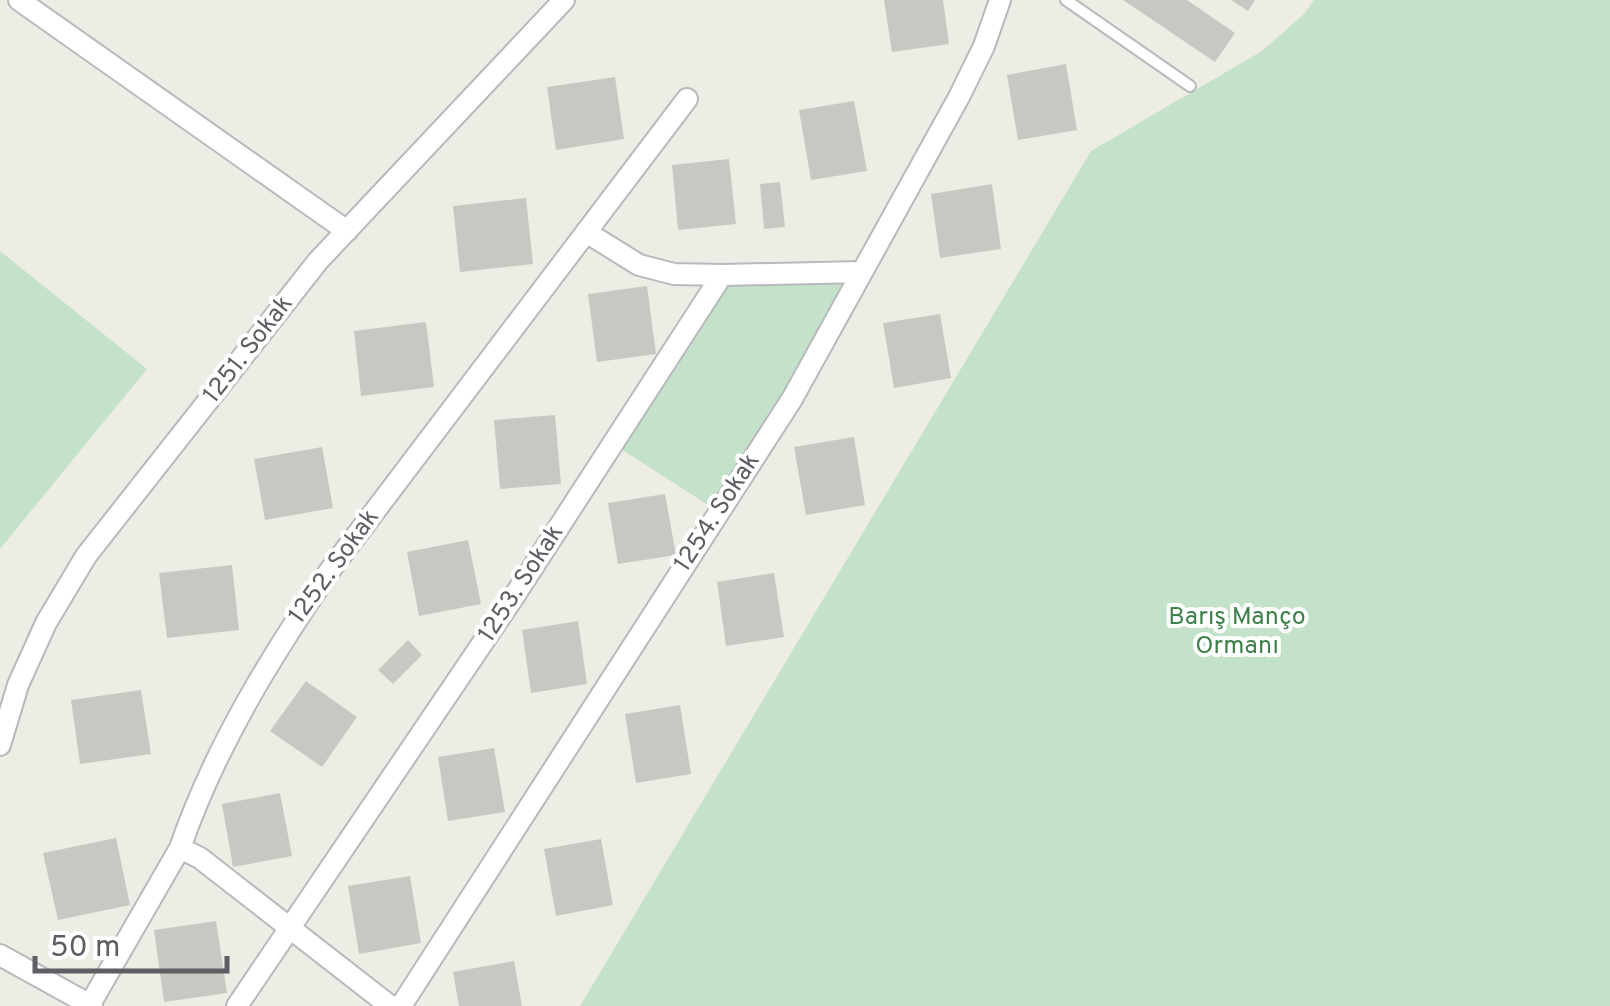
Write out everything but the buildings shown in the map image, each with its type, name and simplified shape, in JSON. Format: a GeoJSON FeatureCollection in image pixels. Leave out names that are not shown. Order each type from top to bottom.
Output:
{"type":"FeatureCollection","features":[{"type":"Feature","properties":{"kind":"street"},"geometry":{"type":"LineString","coordinates":[[19,0],[347,231]]}},
{"type":"Feature","properties":{"kind":"street","name":"1251. Sokak"},"geometry":{"type":"LineString","coordinates":[[0,745],[18,685],[39,638],[86,556],[318,262],[564,0]]}},
{"type":"Feature","properties":{"kind":"street","name":"1254. Sokak"},"geometry":{"type":"LineString","coordinates":[[400,1006],[792,399],[959,97],[984,46],[1000,0]]}},
{"type":"Feature","properties":{"kind":"street","name":"1252. Sokak"},"geometry":{"type":"LineString","coordinates":[[91,1006],[180,848],[213,766],[292,626],[687,99]]}},
{"type":"Feature","properties":{"kind":"street"},"geometry":{"type":"LineString","coordinates":[[586,232],[639,265],[674,274],[862,272]]}},
{"type":"Feature","properties":{"kind":"street","name":"1253. Sokak"},"geometry":{"type":"LineString","coordinates":[[236,1006],[514,598],[722,275]]}},
{"type":"Feature","properties":{"kind":"street"},"geometry":{"type":"LineString","coordinates":[[180,848],[200,858],[390,1006]]}},
{"type":"Feature","properties":{"kind":"street"},"geometry":{"type":"LineString","coordinates":[[0,955],[91,1006]]}},
{"type":"Feature","properties":{"kind":"lane"},"geometry":{"type":"LineString","coordinates":[[1066,0],[1190,86]]}},
{"type":"Feature","properties":{"kind":"green space","name":"Barış Manço Ormanı"},"geometry":{"type":"Polygon","coordinates":[[[1314,0],[1610,0],[1610,1006],[580,1006],[1091,151],[1262,51],[1314,0]]]}},
{"type":"Feature","properties":{"kind":"green space"},"geometry":{"type":"Polygon","coordinates":[[[0,251],[147,369],[0,549],[0,251]]]}},
{"type":"Feature","properties":{"kind":"green space"},"geometry":{"type":"Polygon","coordinates":[[[862,272],[719,512],[613,444],[722,275],[862,272]]]}}]}
